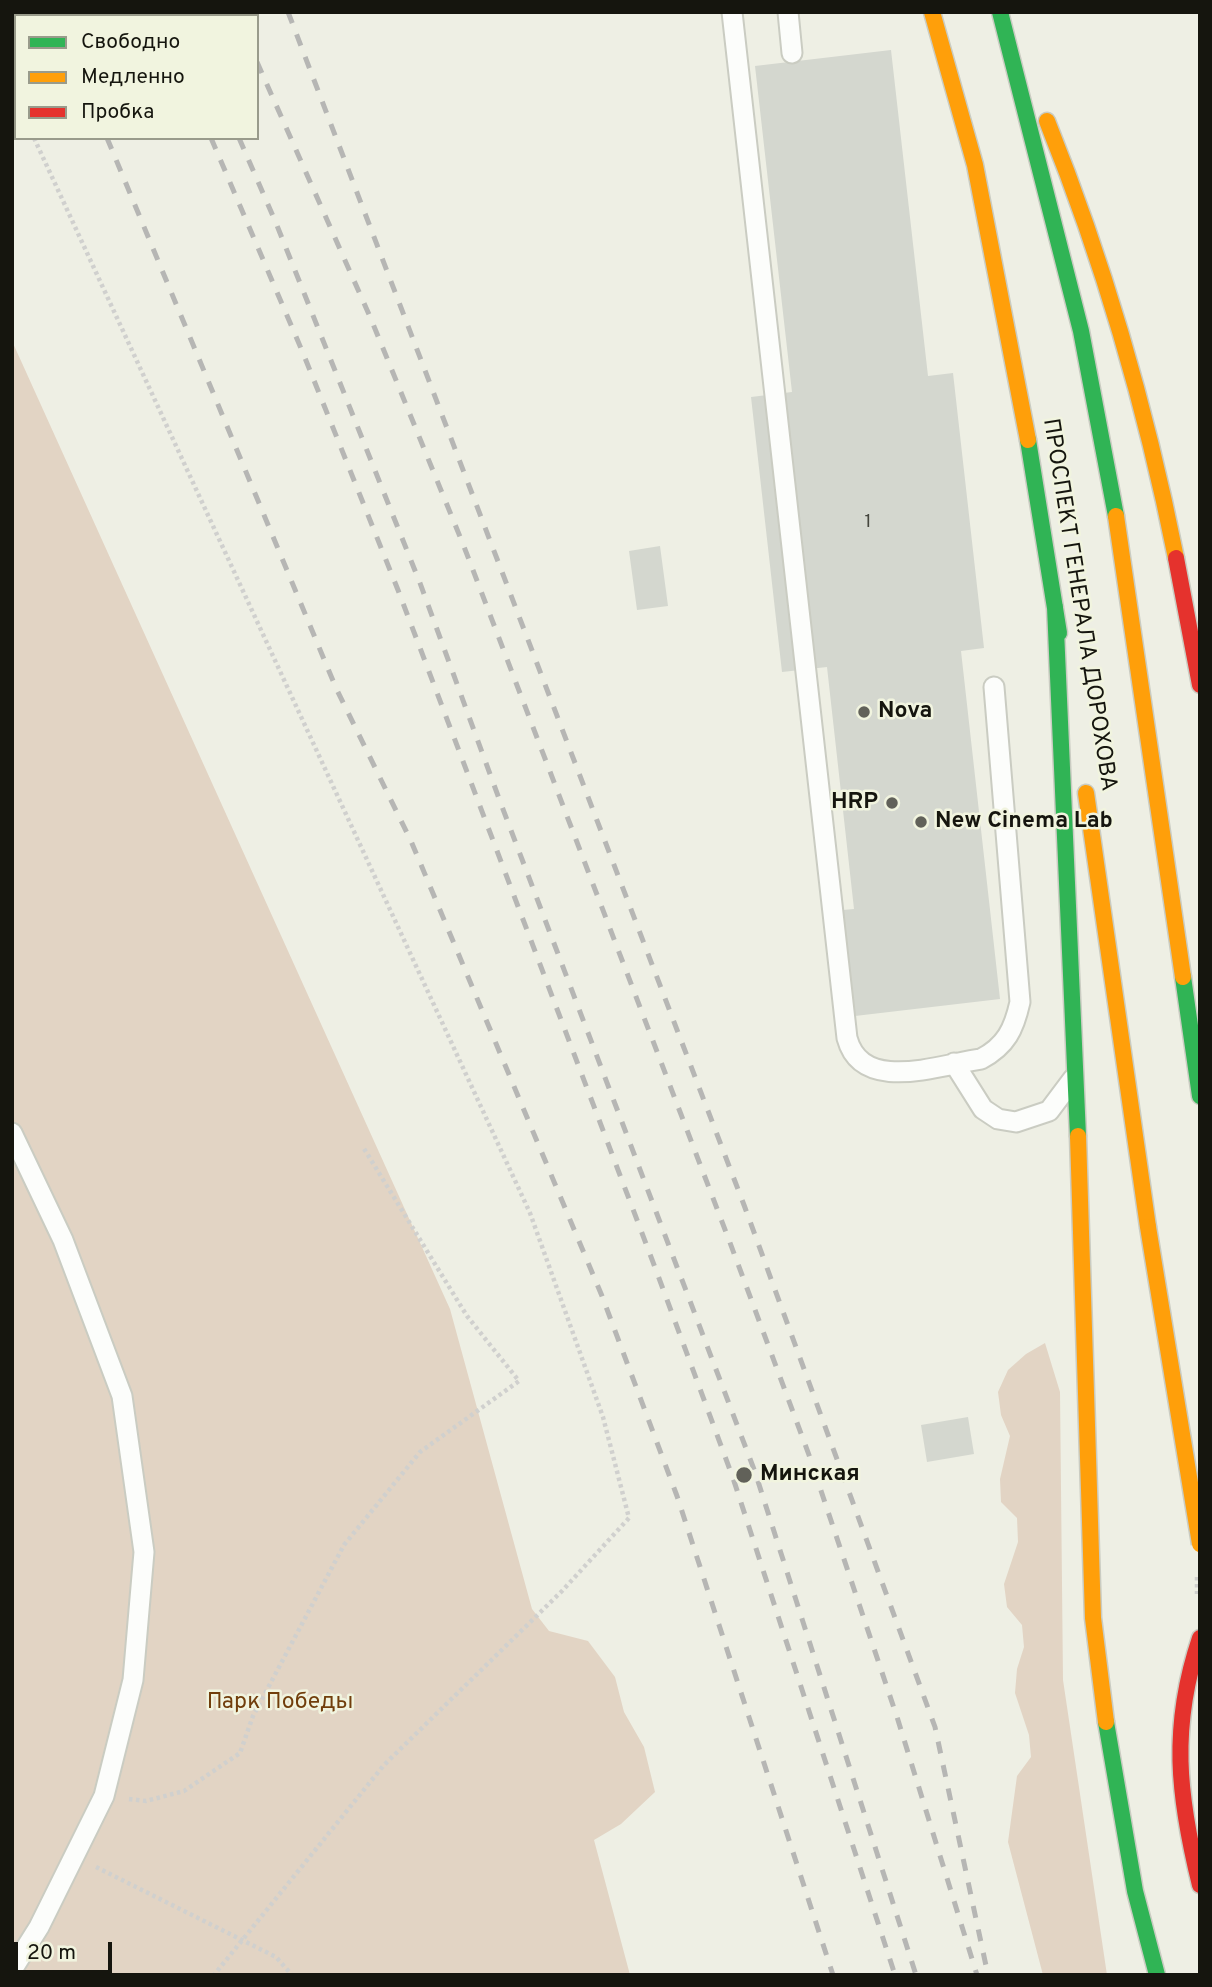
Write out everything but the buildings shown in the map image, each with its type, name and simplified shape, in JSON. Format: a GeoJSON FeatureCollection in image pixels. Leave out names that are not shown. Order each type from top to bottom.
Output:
{"type":"FeatureCollection","features":[{"type":"Feature","properties":{"kind":"main road"},"geometry":{"type":"LineString","coordinates":[[1000,12],[1080,196],[1103,272],[1140,398],[1175,549],[1200,685]]}},
{"type":"Feature","properties":{"kind":"main road"},"geometry":{"type":"LineString","coordinates":[[1000,12],[1081,331],[1114,503],[1200,1096]]}},
{"type":"Feature","properties":{"kind":"main road","name":"ПРОСПЕКТ ГЕНЕРАЛА ДОРОХОВА"},"geometry":{"type":"LineString","coordinates":[[932,14],[979,172],[1024,413],[1078,745]]}},
{"type":"Feature","properties":{"kind":"main road"},"geometry":{"type":"LineString","coordinates":[[1055,607],[1076,1075],[1093,1618],[1112,1771],[1135,1891],[1157,1975]]}},
{"type":"Feature","properties":{"kind":"main road","name":"ПРОСПЕКТ ГЕНЕРАЛА ДОРОХОВА"},"geometry":{"type":"LineString","coordinates":[[1083,773],[1148,1227],[1200,1544]]}},
{"type":"Feature","properties":{"kind":"main road"},"geometry":{"type":"LineString","coordinates":[[1200,1638],[1180,1702],[1176,1740],[1178,1779],[1200,1885]]}},
{"type":"Feature","properties":{"kind":"lane"},"geometry":{"type":"LineString","coordinates":[[732,12],[847,1038],[857,1060],[878,1072],[981,1059],[995,1051],[1008,1038],[1020,1002],[994,687]]}},
{"type":"Feature","properties":{"kind":"lane"},"geometry":{"type":"LineString","coordinates":[[788,12],[792,53]]}},
{"type":"Feature","properties":{"kind":"lane"},"geometry":{"type":"LineString","coordinates":[[954,1063],[983,1109],[998,1119],[1016,1122],[1049,1111],[1076,1075]]}},
{"type":"Feature","properties":{"kind":"lane"},"geometry":{"type":"LineString","coordinates":[[12,1133],[63,1240],[122,1396],[144,1552],[133,1680],[104,1796],[74,1856],[19,1944],[12,1970]]}},
{"type":"Feature","properties":{"kind":"path"},"geometry":{"type":"LineString","coordinates":[[35,140],[530,1213],[603,1417],[629,1518],[562,1591],[384,1765],[214,1975]]}},
{"type":"Feature","properties":{"kind":"path"},"geometry":{"type":"LineString","coordinates":[[104,1796],[146,1801],[184,1791],[240,1753],[253,1716],[344,1545],[420,1452],[519,1381],[467,1316],[363,1147]]}},
{"type":"Feature","properties":{"kind":"path"},"geometry":{"type":"LineString","coordinates":[[74,1856],[276,1957],[292,1975]]}},
{"type":"Feature","properties":{"kind":"green space","name":"Парк Победы"},"geometry":{"type":"Polygon","coordinates":[[[12,341],[450,1309],[532,1609],[549,1631],[588,1641],[615,1677],[624,1712],[644,1747],[655,1792],[621,1824],[594,1840],[630,1975],[12,1975],[12,341]]]}},
{"type":"Feature","properties":{"kind":"green space"},"geometry":{"type":"Polygon","coordinates":[[[1045,1343],[1060,1392],[1063,1680],[1107,1975],[1043,1975],[1008,1842],[1017,1776],[1031,1757],[1029,1735],[1015,1693],[1017,1669],[1024,1647],[1022,1625],[1007,1607],[1004,1584],[1018,1542],[1017,1518],[1001,1502],[1000,1479],[1010,1436],[1001,1415],[998,1392],[1008,1370],[1026,1354],[1045,1343]]]}},
{"type":"Feature","properties":{"kind":"railway"},"geometry":{"type":"LineString","coordinates":[[288,12],[744,1205],[935,1727],[988,1975]]}},
{"type":"Feature","properties":{"kind":"railway"},"geometry":{"type":"LineString","coordinates":[[259,67],[371,319],[463,544],[729,1240],[809,1455],[897,1717],[977,1975]]}},
{"type":"Feature","properties":{"kind":"railway"},"geometry":{"type":"LineString","coordinates":[[108,140],[336,688],[411,841],[602,1296],[677,1496],[833,1975]]}},
{"type":"Feature","properties":{"kind":"railway"},"geometry":{"type":"LineString","coordinates":[[212,140],[303,353],[398,590],[656,1270],[733,1478],[895,1975]]}},
{"type":"Feature","properties":{"kind":"railway"},"geometry":{"type":"LineString","coordinates":[[240,140],[276,223],[420,583],[501,804],[755,1472],[916,1975]]}},
{"type":"Feature","properties":{"kind":"traffic: fast"},"geometry":{"type":"LineString","coordinates":[[1000,12],[1081,331],[1116,516]]}},
{"type":"Feature","properties":{"kind":"traffic: fast"},"geometry":{"type":"LineString","coordinates":[[1028,440],[1059,633]]}},
{"type":"Feature","properties":{"kind":"traffic: fast"},"geometry":{"type":"LineString","coordinates":[[1055,607],[1078,1136]]}},
{"type":"Feature","properties":{"kind":"traffic: fast"},"geometry":{"type":"LineString","coordinates":[[1183,977],[1200,1096]]}},
{"type":"Feature","properties":{"kind":"traffic: fast"},"geometry":{"type":"LineString","coordinates":[[1106,1722],[1135,1891],[1157,1975]]}},
{"type":"Feature","properties":{"kind":"traffic: slow"},"geometry":{"type":"LineString","coordinates":[[932,12],[975,165],[1028,440]]}},
{"type":"Feature","properties":{"kind":"traffic: slow"},"geometry":{"type":"LineString","coordinates":[[1047,121],[1087,228],[1122,337],[1151,446],[1176,558]]}},
{"type":"Feature","properties":{"kind":"traffic: slow"},"geometry":{"type":"LineString","coordinates":[[1116,516],[1183,977]]}},
{"type":"Feature","properties":{"kind":"traffic: slow"},"geometry":{"type":"LineString","coordinates":[[1086,793],[1148,1227]]}},
{"type":"Feature","properties":{"kind":"traffic: slow"},"geometry":{"type":"LineString","coordinates":[[1078,1136],[1093,1618],[1106,1722]]}},
{"type":"Feature","properties":{"kind":"traffic: slow"},"geometry":{"type":"LineString","coordinates":[[1148,1227],[1200,1544]]}},
{"type":"Feature","properties":{"kind":"traffic: jam"},"geometry":{"type":"LineString","coordinates":[[1176,558],[1200,685]]}},
{"type":"Feature","properties":{"kind":"traffic: jam"},"geometry":{"type":"LineString","coordinates":[[1200,1638],[1184,1702],[1180,1761],[1186,1821],[1200,1885]]}},
{"type":"Feature","properties":{"kind":"place","name":"Nova"},"geometry":{"type":"Point","coordinates":[864,712]}},
{"type":"Feature","properties":{"kind":"place","name":"HRP"},"geometry":{"type":"Point","coordinates":[892,803]}},
{"type":"Feature","properties":{"kind":"place","name":"New Cinema Lab"},"geometry":{"type":"Point","coordinates":[921,822]}},
{"type":"Feature","properties":{"kind":"place","name":"Минская"},"geometry":{"type":"Point","coordinates":[744,1475]}}]}
